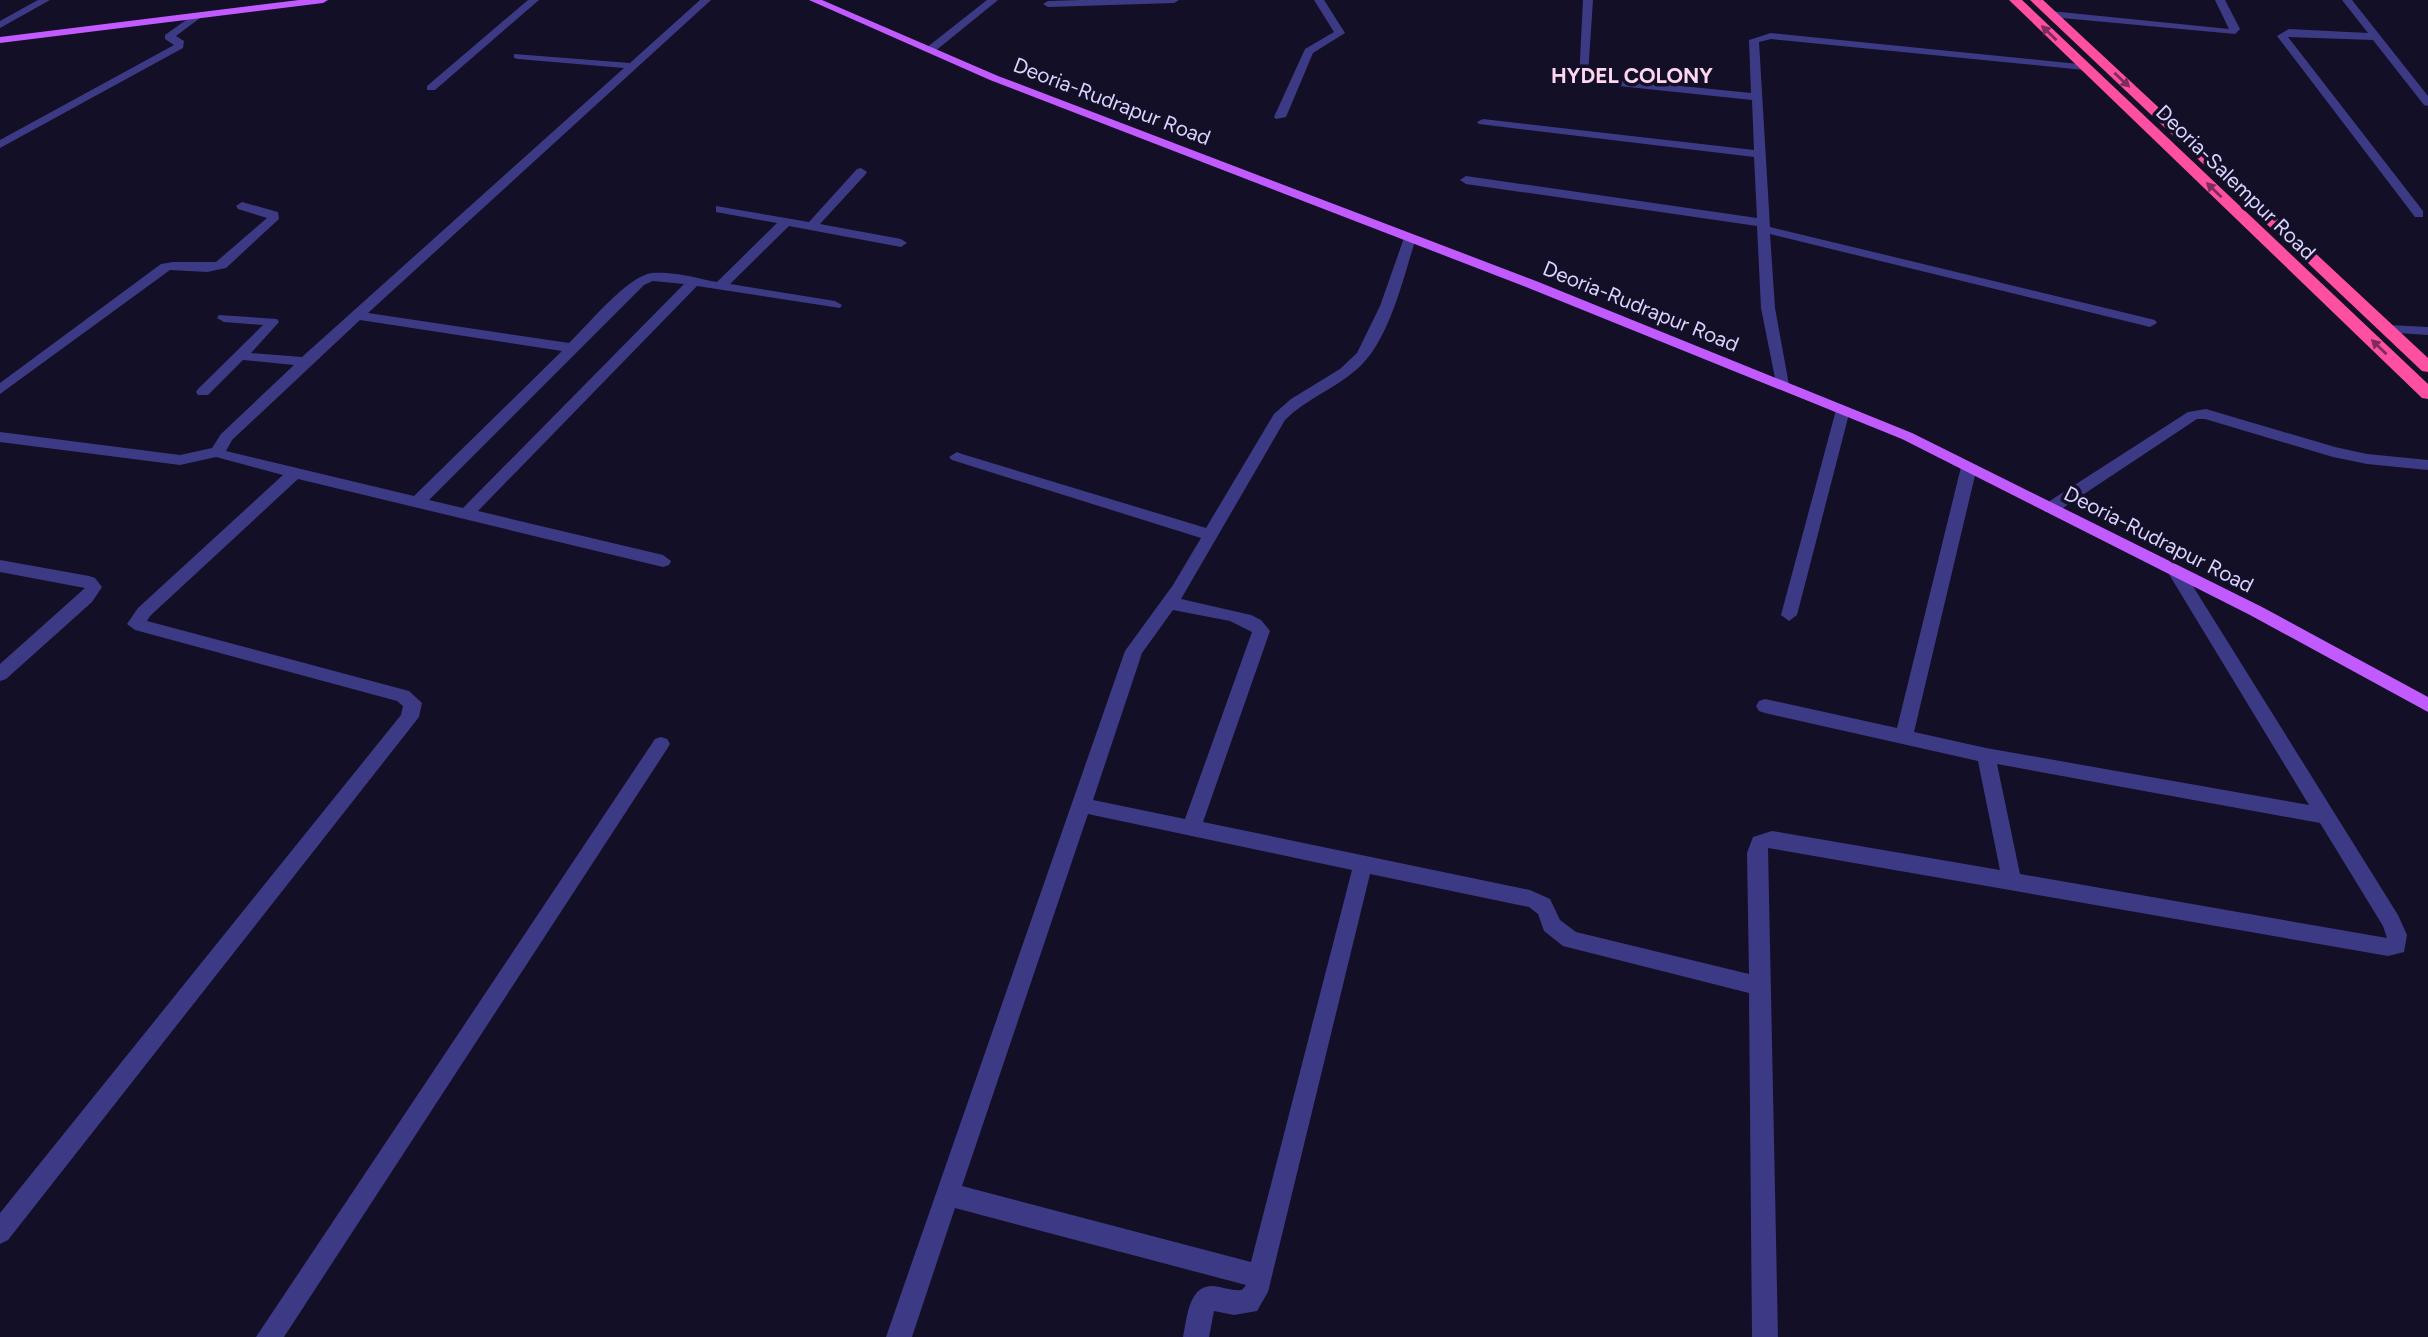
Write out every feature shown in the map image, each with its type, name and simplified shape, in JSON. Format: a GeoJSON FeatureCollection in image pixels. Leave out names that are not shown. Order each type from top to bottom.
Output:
{"type":"FeatureCollection","features":[{"type":"Feature","properties":{"kind":"highway","name":"Deoria-Salempur Road"},"geometry":{"type":"LineString","coordinates":[[2015,0],[2428,394]]}},
{"type":"Feature","properties":{"kind":"highway","name":"Deoria-Salempur Road"},"geometry":{"type":"LineString","coordinates":[[2036,0],[2428,367]]}},
{"type":"Feature","properties":{"kind":"main road"},"geometry":{"type":"LineString","coordinates":[[0,40],[323,0]]}},
{"type":"Feature","properties":{"kind":"main road","name":"Deoria-Rudrapur Road"},"geometry":{"type":"LineString","coordinates":[[814,0],[1007,83],[1410,238],[1907,436],[2256,611],[2428,705]]}},
{"type":"Feature","properties":{"kind":"street"},"geometry":{"type":"LineString","coordinates":[[0,24],[45,0]]}},
{"type":"Feature","properties":{"kind":"street"},"geometry":{"type":"LineString","coordinates":[[431,88],[534,0]]}},
{"type":"Feature","properties":{"kind":"street"},"geometry":{"type":"LineString","coordinates":[[218,452],[226,437],[305,362],[706,0]]}},
{"type":"Feature","properties":{"kind":"street"},"geometry":{"type":"LineString","coordinates":[[930,50],[993,0]]}},
{"type":"Feature","properties":{"kind":"street"},"geometry":{"type":"LineString","coordinates":[[1048,4],[1174,0]]}},
{"type":"Feature","properties":{"kind":"street"},"geometry":{"type":"LineString","coordinates":[[1280,117],[1309,51],[1340,33],[1319,0]]}},
{"type":"Feature","properties":{"kind":"street"},"geometry":{"type":"LineString","coordinates":[[1588,0],[1583,77],[1590,80],[1757,97]]}},
{"type":"Feature","properties":{"kind":"street"},"geometry":{"type":"LineString","coordinates":[[2051,14],[2231,32],[2235,29],[2220,0]]}},
{"type":"Feature","properties":{"kind":"street"},"geometry":{"type":"LineString","coordinates":[[2347,0],[2428,103]]}},
{"type":"Feature","properties":{"kind":"street"},"geometry":{"type":"LineString","coordinates":[[0,145],[179,46],[179,41],[169,37],[196,16]]}},
{"type":"Feature","properties":{"kind":"street"},"geometry":{"type":"LineString","coordinates":[[2376,37],[2289,32],[2282,36],[2419,214]]}},
{"type":"Feature","properties":{"kind":"street"},"geometry":{"type":"LineString","coordinates":[[1782,385],[1768,308],[1754,40],[1760,36],[2084,67]]}},
{"type":"Feature","properties":{"kind":"street"},"geometry":{"type":"LineString","coordinates":[[519,56],[633,66]]}},
{"type":"Feature","properties":{"kind":"street"},"geometry":{"type":"LineString","coordinates":[[1483,122],[1760,154]]}},
{"type":"Feature","properties":{"kind":"street"},"geometry":{"type":"LineString","coordinates":[[812,226],[861,172]]}},
{"type":"Feature","properties":{"kind":"street"},"geometry":{"type":"LineString","coordinates":[[1466,180],[1764,226],[2150,323]]}},
{"type":"Feature","properties":{"kind":"street"},"geometry":{"type":"LineString","coordinates":[[0,390],[166,267],[176,263],[212,269],[221,265],[274,219],[274,215],[270,213],[242,206]]}},
{"type":"Feature","properties":{"kind":"street"},"geometry":{"type":"LineString","coordinates":[[720,209],[901,243]]}},
{"type":"Feature","properties":{"kind":"street"},"geometry":{"type":"LineString","coordinates":[[720,286],[787,222]]}},
{"type":"Feature","properties":{"kind":"street"},"geometry":{"type":"LineString","coordinates":[[900,1337],[1134,651],[1169,603],[1279,417],[1289,405],[1338,378],[1367,351],[1410,238]]}},
{"type":"Feature","properties":{"kind":"street"},"geometry":{"type":"LineString","coordinates":[[417,503],[639,282],[651,277],[835,304]]}},
{"type":"Feature","properties":{"kind":"street"},"geometry":{"type":"LineString","coordinates":[[466,514],[694,282]]}},
{"type":"Feature","properties":{"kind":"street"},"geometry":{"type":"LineString","coordinates":[[357,315],[572,348]]}},
{"type":"Feature","properties":{"kind":"street"},"geometry":{"type":"LineString","coordinates":[[202,392],[272,322],[224,318]]}},
{"type":"Feature","properties":{"kind":"street"},"geometry":{"type":"LineString","coordinates":[[2388,330],[2428,331]]}},
{"type":"Feature","properties":{"kind":"street"},"geometry":{"type":"LineString","coordinates":[[240,356],[305,362]]}},
{"type":"Feature","properties":{"kind":"street"},"geometry":{"type":"LineString","coordinates":[[1789,615],[1843,410]]}},
{"type":"Feature","properties":{"kind":"street"},"geometry":{"type":"LineString","coordinates":[[2051,508],[2193,415],[2206,414],[2333,452],[2367,459],[2428,465]]}},
{"type":"Feature","properties":{"kind":"street"},"geometry":{"type":"LineString","coordinates":[[0,437],[180,460],[218,452],[224,456],[663,561]]}},
{"type":"Feature","properties":{"kind":"street"},"geometry":{"type":"LineString","coordinates":[[957,457],[1210,535]]}},
{"type":"Feature","properties":{"kind":"street"},"geometry":{"type":"LineString","coordinates":[[1904,737],[1969,467]]}},
{"type":"Feature","properties":{"kind":"street"},"geometry":{"type":"LineString","coordinates":[[0,1232],[410,717],[413,703],[403,696],[135,624],[144,611],[295,473]]}},
{"type":"Feature","properties":{"kind":"street"},"geometry":{"type":"LineString","coordinates":[[0,566],[89,582],[94,586],[86,598],[0,674]]}},
{"type":"Feature","properties":{"kind":"street"},"geometry":{"type":"LineString","coordinates":[[1765,1337],[1757,853],[1760,843],[1772,839],[2388,947],[2397,945],[2397,935],[2391,921],[2175,570]]}},
{"type":"Feature","properties":{"kind":"street"},"geometry":{"type":"LineString","coordinates":[[1169,603],[1242,619],[1256,624],[1261,631],[1191,828]]}},
{"type":"Feature","properties":{"kind":"street"},"geometry":{"type":"LineString","coordinates":[[1765,706],[1986,755],[2326,816]]}},
{"type":"Feature","properties":{"kind":"street"},"geometry":{"type":"LineString","coordinates":[[269,1337],[661,744]]}},
{"type":"Feature","properties":{"kind":"street"},"geometry":{"type":"LineString","coordinates":[[1986,755],[2012,881]]}},
{"type":"Feature","properties":{"kind":"street"},"geometry":{"type":"LineString","coordinates":[[1081,805],[1530,899],[1541,902],[1548,911],[1551,925],[1570,940],[1759,986]]}},
{"type":"Feature","properties":{"kind":"street"},"geometry":{"type":"LineString","coordinates":[[1196,1337],[1202,1306],[1210,1298],[1234,1303],[1248,1302],[1256,1292],[1363,864]]}},
{"type":"Feature","properties":{"kind":"street"},"geometry":{"type":"LineString","coordinates":[[948,1194],[1259,1276]]}},
{"type":"Feature","properties":{"kind":"district","name":"HYDEL COLONY"},"geometry":{"type":"Point","coordinates":[1632,75]}}]}
